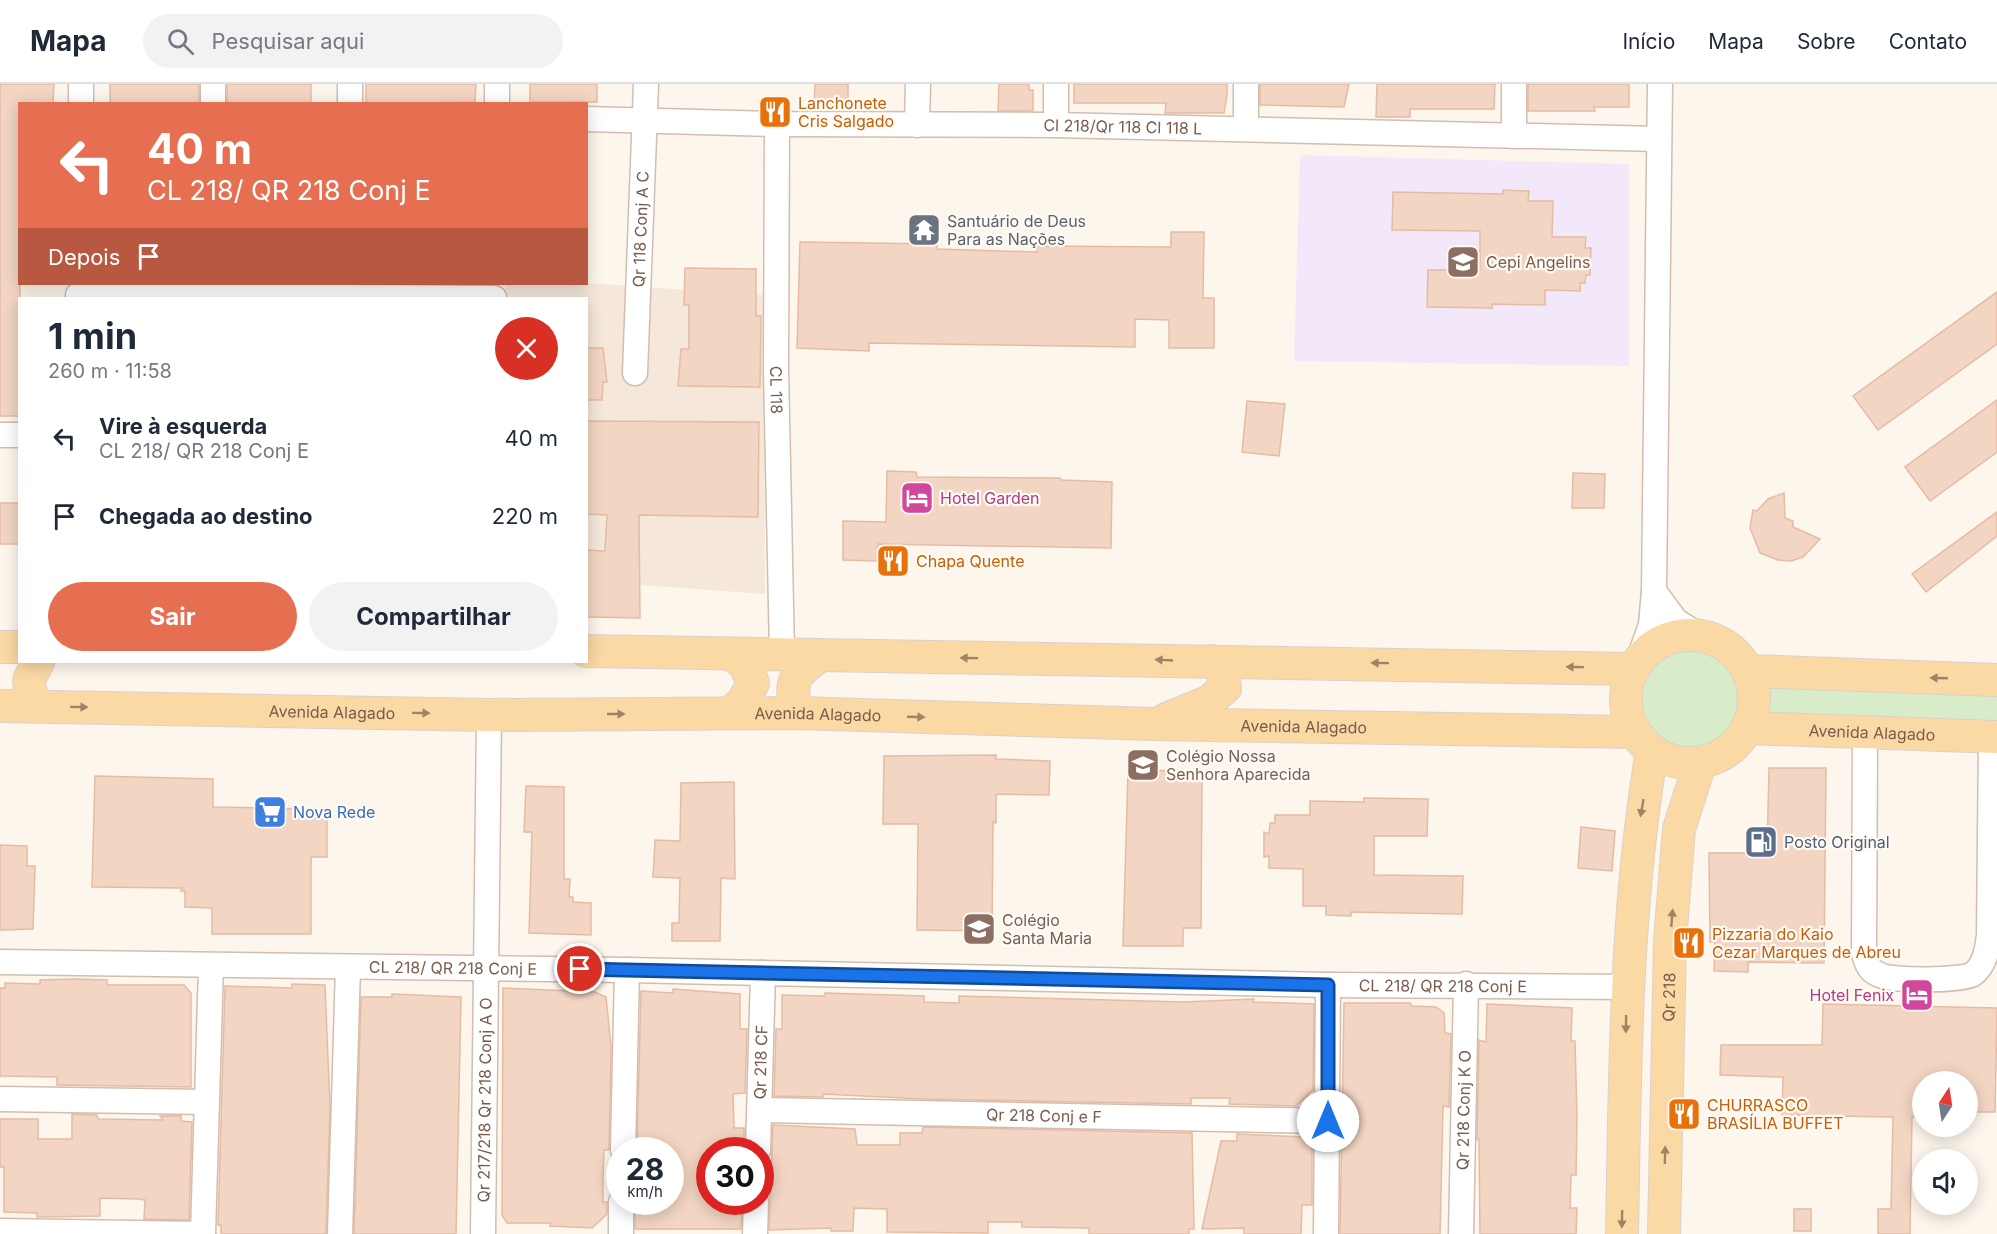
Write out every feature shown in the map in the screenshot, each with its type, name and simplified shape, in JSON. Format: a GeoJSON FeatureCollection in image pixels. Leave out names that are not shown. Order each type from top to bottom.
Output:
{"type":"FeatureCollection","features":[{"type":"Feature","properties":{"kind":"main road"},"geometry":{"type":"LineString","coordinates":[[1622,1234],[1627,987],[1640,821],[1643,741],[1626,709],[1626,688],[1636,665],[1654,646],[1676,636],[1699,635],[1723,643],[1733,651],[1749,671],[1754,690],[1754,710],[1748,728],[1738,743],[1724,754],[1700,763]]}},
{"type":"Feature","properties":{"kind":"main road"},"geometry":{"type":"LineString","coordinates":[[0,647],[18,647]]}},
{"type":"Feature","properties":{"kind":"main road"},"geometry":{"type":"LineString","coordinates":[[588,651],[1636,665]]}},
{"type":"Feature","properties":{"kind":"main road"},"geometry":{"type":"LineString","coordinates":[[729,713],[743,702],[753,683],[744,663],[730,654]]}},
{"type":"Feature","properties":{"kind":"main road"},"geometry":{"type":"LineString","coordinates":[[796,713],[793,699],[795,678],[801,668],[820,655]]}},
{"type":"Feature","properties":{"kind":"main road"},"geometry":{"type":"LineString","coordinates":[[1154,724],[1209,702],[1225,688],[1223,669],[1211,661]]}},
{"type":"Feature","properties":{"kind":"main road"},"geometry":{"type":"LineString","coordinates":[[32,706],[29,680],[38,663]]}},
{"type":"Feature","properties":{"kind":"main road"},"geometry":{"type":"LineString","coordinates":[[1749,671],[1997,680]]}},
{"type":"Feature","properties":{"kind":"main road","name":"Avenida Alagado"},"geometry":{"type":"LineString","coordinates":[[0,706],[489,715],[796,713],[1154,724],[1643,741],[1675,761],[1700,763]]}},
{"type":"Feature","properties":{"kind":"main road","name":"Avenida Alagado"},"geometry":{"type":"LineString","coordinates":[[1748,728],[1994,737]]}},
{"type":"Feature","properties":{"kind":"main road","name":"Qr 218"},"geometry":{"type":"LineString","coordinates":[[1664,1234],[1670,941],[1679,829],[1700,763]]}},
{"type":"Feature","properties":{"kind":"street"},"geometry":{"type":"LineString","coordinates":[[81,84],[81,102]]}},
{"type":"Feature","properties":{"kind":"street"},"geometry":{"type":"LineString","coordinates":[[213,84],[213,102]]}},
{"type":"Feature","properties":{"kind":"street"},"geometry":{"type":"LineString","coordinates":[[350,84],[350,102]]}},
{"type":"Feature","properties":{"kind":"street"},"geometry":{"type":"LineString","coordinates":[[497,84],[497,102]]}},
{"type":"Feature","properties":{"kind":"street","name":"Qr 118 Conj A C"},"geometry":{"type":"LineString","coordinates":[[635,373],[646,84]]}},
{"type":"Feature","properties":{"kind":"street"},"geometry":{"type":"LineString","coordinates":[[917,125],[918,84]]}},
{"type":"Feature","properties":{"kind":"street"},"geometry":{"type":"LineString","coordinates":[[1056,84],[1056,125]]}},
{"type":"Feature","properties":{"kind":"street"},"geometry":{"type":"LineString","coordinates":[[1246,84],[1246,129]]}},
{"type":"Feature","properties":{"kind":"street"},"geometry":{"type":"LineString","coordinates":[[1514,84],[1514,136]]}},
{"type":"Feature","properties":{"kind":"street"},"geometry":{"type":"LineString","coordinates":[[1636,665],[1651,625],[1654,591],[1660,84]]}},
{"type":"Feature","properties":{"kind":"street","name":"Cl 218/Qr 118 Cl 118 L"},"geometry":{"type":"LineString","coordinates":[[588,118],[777,124],[1056,125],[1659,139]]}},
{"type":"Feature","properties":{"kind":"street","name":"CL 118"},"geometry":{"type":"LineString","coordinates":[[777,124],[776,369],[782,654]]}},
{"type":"Feature","properties":{"kind":"street"},"geometry":{"type":"LineString","coordinates":[[78,292],[209,290],[329,297]]}},
{"type":"Feature","properties":{"kind":"street"},"geometry":{"type":"LineString","coordinates":[[0,435],[18,435]]}},
{"type":"Feature","properties":{"kind":"street"},"geometry":{"type":"LineString","coordinates":[[1654,591],[1676,621],[1699,635]]}},
{"type":"Feature","properties":{"kind":"street","name":"Qr 217/218 Qr 218 Conj A O"},"geometry":{"type":"LineString","coordinates":[[483,1234],[484,968],[489,715]]}},
{"type":"Feature","properties":{"kind":"street"},"geometry":{"type":"LineString","coordinates":[[1865,734],[1864,954],[1869,969],[1882,977],[1956,980],[1973,974],[1985,959],[1989,936],[1994,737]]}},
{"type":"Feature","properties":{"kind":"street","name":"CL 218/ QR 218 Conj E"},"geometry":{"type":"LineString","coordinates":[[0,962],[627,970],[1328,985],[1466,984],[1627,987]]}},
{"type":"Feature","properties":{"kind":"street"},"geometry":{"type":"LineString","coordinates":[[0,1231],[202,1234],[211,966]]}},
{"type":"Feature","properties":{"kind":"street"},"geometry":{"type":"LineString","coordinates":[[340,1234],[348,967]]}},
{"type":"Feature","properties":{"kind":"street"},"geometry":{"type":"LineString","coordinates":[[623,1137],[627,970]]}},
{"type":"Feature","properties":{"kind":"street","name":"Qr 218 CF"},"geometry":{"type":"LineString","coordinates":[[759,1137],[763,973]]}},
{"type":"Feature","properties":{"kind":"street","name":"Qr 218 Conj K O"},"geometry":{"type":"LineString","coordinates":[[1461,1234],[1466,984]]}},
{"type":"Feature","properties":{"kind":"street"},"geometry":{"type":"LineString","coordinates":[[1326,1234],[1328,985]]}},
{"type":"Feature","properties":{"kind":"street"},"geometry":{"type":"LineString","coordinates":[[0,1099],[207,1102]]}},
{"type":"Feature","properties":{"kind":"street","name":"Qr 218 Conj e F"},"geometry":{"type":"LineString","coordinates":[[760,1110],[1328,1121]]}},
{"type":"Feature","properties":{"kind":"street"},"geometry":{"type":"LineString","coordinates":[[621,1215],[621,1234]]}},
{"type":"Feature","properties":{"kind":"street"},"geometry":{"type":"LineString","coordinates":[[755,1234],[756,1215]]}},
{"type":"Feature","properties":{"kind":"shaded area","name":"Cepi Angelins"},"geometry":{"type":"Polygon","coordinates":[[[1300,155],[1629,164],[1629,366],[1294,361],[1300,155]]]}},
{"type":"Feature","properties":{"kind":"shaded area"},"geometry":{"type":"Polygon","coordinates":[[[588,283],[764,295],[765,594],[588,581],[588,297],[505,297],[505,285],[588,285],[588,283]]]}},
{"type":"Feature","properties":{"kind":"green space"},"geometry":{"type":"Polygon","coordinates":[[[1692,650],[1711,654],[1727,664],[1737,680],[1741,699],[1737,718],[1727,734],[1711,744],[1692,748],[1673,744],[1657,734],[1647,718],[1643,699],[1647,680],[1657,664],[1673,654],[1692,650]]]}},
{"type":"Feature","properties":{"kind":"green space"},"geometry":{"type":"Polygon","coordinates":[[[1757,683],[1997,691],[1997,721],[1756,717],[1759,699],[1757,683]]]}},
{"type":"Feature","properties":{"kind":"building"},"geometry":{"type":"Polygon","coordinates":[[[0,84],[54,84],[53,102],[18,102],[18,285],[20,285],[20,297],[18,297],[18,416],[0,416],[0,84]]]}},
{"type":"Feature","properties":{"kind":"building"},"geometry":{"type":"Polygon","coordinates":[[[110,84],[199,84],[199,102],[110,102],[110,84]]]}},
{"type":"Feature","properties":{"kind":"building"},"geometry":{"type":"Polygon","coordinates":[[[227,84],[311,84],[311,102],[227,102],[227,84]]]}},
{"type":"Feature","properties":{"kind":"building"},"geometry":{"type":"Polygon","coordinates":[[[366,84],[476,84],[475,102],[366,102],[366,84]]]}},
{"type":"Feature","properties":{"kind":"building"},"geometry":{"type":"Polygon","coordinates":[[[530,84],[597,84],[597,102],[530,102],[530,84]]]}},
{"type":"Feature","properties":{"kind":"building"},"geometry":{"type":"Polygon","coordinates":[[[815,84],[848,84],[848,104],[814,104],[815,84]]]}},
{"type":"Feature","properties":{"kind":"building"},"geometry":{"type":"Polygon","coordinates":[[[999,84],[1029,84],[1029,90],[1033,90],[1033,111],[998,111],[999,84]]]}},
{"type":"Feature","properties":{"kind":"building"},"geometry":{"type":"Polygon","coordinates":[[[1074,84],[1227,84],[1227,95],[1224,113],[1165,113],[1166,103],[1074,103],[1074,84]]]}},
{"type":"Feature","properties":{"kind":"building"},"geometry":{"type":"Polygon","coordinates":[[[1260,84],[1349,84],[1344,107],[1260,105],[1260,84]]]}},
{"type":"Feature","properties":{"kind":"building"},"geometry":{"type":"Polygon","coordinates":[[[1377,84],[1495,84],[1494,109],[1410,109],[1410,117],[1376,117],[1377,84]]]}},
{"type":"Feature","properties":{"kind":"building"},"geometry":{"type":"Polygon","coordinates":[[[1528,84],[1629,84],[1629,107],[1594,107],[1595,111],[1528,111],[1528,84]]]}},
{"type":"Feature","properties":{"kind":"building"},"geometry":{"type":"Polygon","coordinates":[[[1503,190],[1529,191],[1528,201],[1553,201],[1552,237],[1586,237],[1585,248],[1591,248],[1590,275],[1586,275],[1585,283],[1580,283],[1580,291],[1545,290],[1545,305],[1492,304],[1492,308],[1427,307],[1428,270],[1480,270],[1480,231],[1392,230],[1393,192],[1503,194],[1503,190]]]}},
{"type":"Feature","properties":{"kind":"building"},"geometry":{"type":"Polygon","coordinates":[[[1171,232],[1204,232],[1203,298],[1214,298],[1214,348],[1169,348],[1169,320],[1135,319],[1135,347],[869,343],[869,351],[797,348],[800,242],[937,244],[937,249],[1037,252],[1037,246],[1171,247],[1171,232]]]}},
{"type":"Feature","properties":{"kind":"building"},"geometry":{"type":"Polygon","coordinates":[[[685,268],[756,269],[756,316],[761,316],[760,387],[678,386],[681,349],[689,349],[689,305],[684,305],[685,268]]]}},
{"type":"Feature","properties":{"kind":"building"},"geometry":{"type":"Polygon","coordinates":[[[1997,292],[1997,344],[1878,430],[1853,396],[1997,292]]]}},
{"type":"Feature","properties":{"kind":"building"},"geometry":{"type":"Polygon","coordinates":[[[588,348],[603,348],[607,382],[603,382],[602,400],[588,400],[588,348]]]}},
{"type":"Feature","properties":{"kind":"building"},"geometry":{"type":"Polygon","coordinates":[[[1997,400],[1997,452],[1930,501],[1905,467],[1997,400]]]}},
{"type":"Feature","properties":{"kind":"building"},"geometry":{"type":"Polygon","coordinates":[[[1247,401],[1285,404],[1279,456],[1242,452],[1247,401]]]}},
{"type":"Feature","properties":{"kind":"building"},"geometry":{"type":"Polygon","coordinates":[[[588,421],[759,422],[758,517],[639,515],[640,618],[588,617],[588,550],[605,551],[607,515],[588,514],[588,421]]]}},
{"type":"Feature","properties":{"kind":"building"},"geometry":{"type":"Polygon","coordinates":[[[887,471],[916,472],[917,477],[1060,478],[1062,480],[1112,482],[1111,548],[878,544],[878,561],[843,560],[843,521],[886,522],[887,471]]]}},
{"type":"Feature","properties":{"kind":"building"},"geometry":{"type":"Polygon","coordinates":[[[1573,473],[1605,474],[1604,508],[1572,508],[1573,473]]]}},
{"type":"Feature","properties":{"kind":"building"},"geometry":{"type":"Polygon","coordinates":[[[1784,493],[1785,518],[1793,521],[1793,527],[1820,539],[1803,557],[1791,561],[1778,560],[1760,553],[1750,528],[1753,510],[1757,511],[1768,499],[1784,493]]]}},
{"type":"Feature","properties":{"kind":"building"},"geometry":{"type":"Polygon","coordinates":[[[0,503],[18,503],[18,544],[0,544],[0,503]]]}},
{"type":"Feature","properties":{"kind":"building"},"geometry":{"type":"Polygon","coordinates":[[[1997,512],[1997,536],[1926,592],[1912,574],[1997,512]]]}},
{"type":"Feature","properties":{"kind":"building"},"geometry":{"type":"Polygon","coordinates":[[[996,755],[996,759],[1050,761],[1049,795],[996,794],[996,823],[993,822],[992,931],[917,930],[918,824],[883,824],[884,756],[996,755]]]}},
{"type":"Feature","properties":{"kind":"building"},"geometry":{"type":"Polygon","coordinates":[[[1769,768],[1826,768],[1824,963],[1748,962],[1748,972],[1714,971],[1715,942],[1710,942],[1709,853],[1767,853],[1769,768]]]}},
{"type":"Feature","properties":{"kind":"building"},"geometry":{"type":"Polygon","coordinates":[[[1128,770],[1202,771],[1201,928],[1183,928],[1183,946],[1123,946],[1128,770]]]}},
{"type":"Feature","properties":{"kind":"building"},"geometry":{"type":"Polygon","coordinates":[[[95,776],[213,779],[213,807],[312,809],[311,817],[327,817],[327,857],[311,857],[311,934],[212,934],[212,908],[185,907],[185,891],[181,891],[182,888],[92,887],[95,776]]]}},
{"type":"Feature","properties":{"kind":"building"},"geometry":{"type":"Polygon","coordinates":[[[734,782],[735,879],[721,878],[720,941],[672,941],[672,923],[679,923],[680,878],[653,877],[655,840],[680,841],[681,783],[734,782]]]}},
{"type":"Feature","properties":{"kind":"building"},"geometry":{"type":"Polygon","coordinates":[[[526,786],[564,787],[564,879],[570,879],[569,897],[573,897],[573,902],[591,903],[591,935],[529,933],[532,832],[524,832],[526,786]]]}},
{"type":"Feature","properties":{"kind":"building"},"geometry":{"type":"Polygon","coordinates":[[[1364,798],[1428,799],[1427,836],[1374,836],[1374,875],[1463,876],[1462,914],[1351,912],[1351,916],[1326,915],[1326,906],[1303,906],[1303,869],[1269,868],[1269,856],[1264,857],[1264,832],[1269,834],[1270,823],[1275,823],[1275,815],[1310,815],[1310,801],[1364,802],[1364,798]]]}},
{"type":"Feature","properties":{"kind":"building"},"geometry":{"type":"Polygon","coordinates":[[[1581,827],[1615,831],[1612,871],[1578,868],[1581,827]]]}},
{"type":"Feature","properties":{"kind":"building"},"geometry":{"type":"Polygon","coordinates":[[[0,845],[27,846],[27,866],[35,866],[33,929],[0,930],[0,845]]]}},
{"type":"Feature","properties":{"kind":"building"},"geometry":{"type":"Polygon","coordinates":[[[40,980],[107,980],[107,985],[184,985],[191,993],[191,1087],[57,1085],[57,1077],[0,1076],[0,988],[5,988],[5,983],[40,984],[40,980]]]}},
{"type":"Feature","properties":{"kind":"building"},"geometry":{"type":"Polygon","coordinates":[[[292,984],[325,985],[330,1108],[326,1234],[221,1234],[221,1225],[218,1225],[225,986],[292,988],[292,984]]]}},
{"type":"Feature","properties":{"kind":"building"},"geometry":{"type":"Polygon","coordinates":[[[503,988],[595,992],[606,997],[611,1047],[609,1137],[606,1137],[606,1150],[604,1150],[603,1178],[603,1202],[606,1202],[606,1215],[592,1228],[550,1226],[550,1223],[507,1223],[502,1215],[503,988]]]}},
{"type":"Feature","properties":{"kind":"building"},"geometry":{"type":"Polygon","coordinates":[[[673,989],[740,994],[740,1029],[747,1029],[745,1093],[733,1094],[734,1128],[744,1128],[744,1137],[696,1137],[696,1215],[742,1215],[741,1229],[635,1229],[635,1215],[684,1215],[684,1137],[637,1137],[641,991],[673,993],[673,989]]]}},
{"type":"Feature","properties":{"kind":"building"},"geometry":{"type":"Polygon","coordinates":[[[825,993],[924,996],[924,1002],[959,1003],[959,996],[1183,1002],[1254,999],[1253,1002],[1314,1004],[1313,1090],[1296,1106],[1229,1104],[1230,1098],[1191,1098],[1191,1104],[923,1099],[823,1094],[823,1097],[774,1096],[776,1029],[782,1029],[782,995],[824,996],[825,993]]]}},
{"type":"Feature","properties":{"kind":"building"},"geometry":{"type":"Polygon","coordinates":[[[392,994],[461,997],[456,1234],[354,1234],[361,997],[392,997],[392,994]]]}},
{"type":"Feature","properties":{"kind":"building"},"geometry":{"type":"Polygon","coordinates":[[[1344,1003],[1410,1003],[1412,1006],[1436,1007],[1444,1013],[1445,1033],[1451,1034],[1449,1107],[1443,1106],[1440,1234],[1340,1234],[1344,1003]]]}},
{"type":"Feature","properties":{"kind":"building"},"geometry":{"type":"Polygon","coordinates":[[[1487,1004],[1572,1008],[1571,1041],[1575,1041],[1577,1118],[1576,1175],[1571,1175],[1570,1208],[1577,1208],[1576,1234],[1480,1234],[1479,1139],[1477,1140],[1479,1040],[1486,1042],[1487,1004]]]}},
{"type":"Feature","properties":{"kind":"building"},"geometry":{"type":"Polygon","coordinates":[[[1823,1004],[1997,1008],[1995,1112],[1978,1112],[1978,1071],[1912,1071],[1910,1234],[1878,1234],[1878,1209],[1891,1209],[1893,1117],[1782,1115],[1783,1077],[1720,1075],[1721,1045],[1822,1045],[1823,1004]]]}},
{"type":"Feature","properties":{"kind":"building"},"geometry":{"type":"Polygon","coordinates":[[[72,1114],[97,1115],[98,1119],[163,1120],[160,1116],[181,1116],[181,1121],[192,1122],[189,1220],[144,1219],[145,1200],[138,1199],[100,1198],[100,1216],[37,1217],[37,1213],[4,1212],[4,1167],[0,1167],[0,1119],[38,1119],[38,1139],[72,1139],[72,1114]]]}},
{"type":"Feature","properties":{"kind":"building"},"geometry":{"type":"Polygon","coordinates":[[[773,1125],[855,1129],[857,1145],[900,1145],[900,1133],[922,1133],[923,1127],[1192,1133],[1194,1229],[1189,1229],[1189,1234],[1089,1234],[1089,1228],[1022,1227],[1022,1222],[988,1222],[988,1233],[887,1232],[887,1209],[854,1208],[853,1231],[831,1231],[831,1228],[769,1230],[770,1215],[774,1215],[773,1125]]]}},
{"type":"Feature","properties":{"kind":"building"},"geometry":{"type":"Polygon","coordinates":[[[1237,1134],[1305,1137],[1312,1145],[1312,1205],[1302,1205],[1301,1234],[1244,1234],[1244,1228],[1202,1229],[1221,1141],[1237,1141],[1237,1134]]]}},
{"type":"Feature","properties":{"kind":"building"},"geometry":{"type":"Polygon","coordinates":[[[1794,1209],[1811,1209],[1811,1231],[1794,1231],[1794,1209]]]}},
{"type":"Feature","properties":{"kind":"place","name":"Lanchonete Cris Salgado"},"geometry":{"type":"Point","coordinates":[775,112]}},
{"type":"Feature","properties":{"kind":"place","name":"Santuário de Deus Para as Nações"},"geometry":{"type":"Point","coordinates":[924,230]}},
{"type":"Feature","properties":{"kind":"place","name":"Cepi Angelins"},"geometry":{"type":"Point","coordinates":[1463,262]}},
{"type":"Feature","properties":{"kind":"place","name":"Hotel Garden"},"geometry":{"type":"Point","coordinates":[917,498]}},
{"type":"Feature","properties":{"kind":"place","name":"Chapa Quente"},"geometry":{"type":"Point","coordinates":[893,561]}},
{"type":"Feature","properties":{"kind":"place","name":"Colégio Nossa Senhora Aparecida"},"geometry":{"type":"Point","coordinates":[1143,765]}},
{"type":"Feature","properties":{"kind":"place","name":"Nova Rede"},"geometry":{"type":"Point","coordinates":[270,812]}},
{"type":"Feature","properties":{"kind":"place","name":"Posto Original"},"geometry":{"type":"Point","coordinates":[1761,842]}},
{"type":"Feature","properties":{"kind":"place","name":"Colégio Santa Maria"},"geometry":{"type":"Point","coordinates":[979,929]}},
{"type":"Feature","properties":{"kind":"place","name":"Pizzaria do Kaio Cezar Marques de Abreu"},"geometry":{"type":"Point","coordinates":[1689,943]}},
{"type":"Feature","properties":{"kind":"place","name":"Hotel Fenix"},"geometry":{"type":"Point","coordinates":[1917,995]}},
{"type":"Feature","properties":{"kind":"place","name":"CHURRASCO BRASÍLIA BUFFET"},"geometry":{"type":"Point","coordinates":[1684,1114]}},
{"type":"Feature","properties":{"kind":"route"},"geometry":{"type":"LineString","coordinates":[[580,969],[1328,985],[1328,1121]]}}]}
